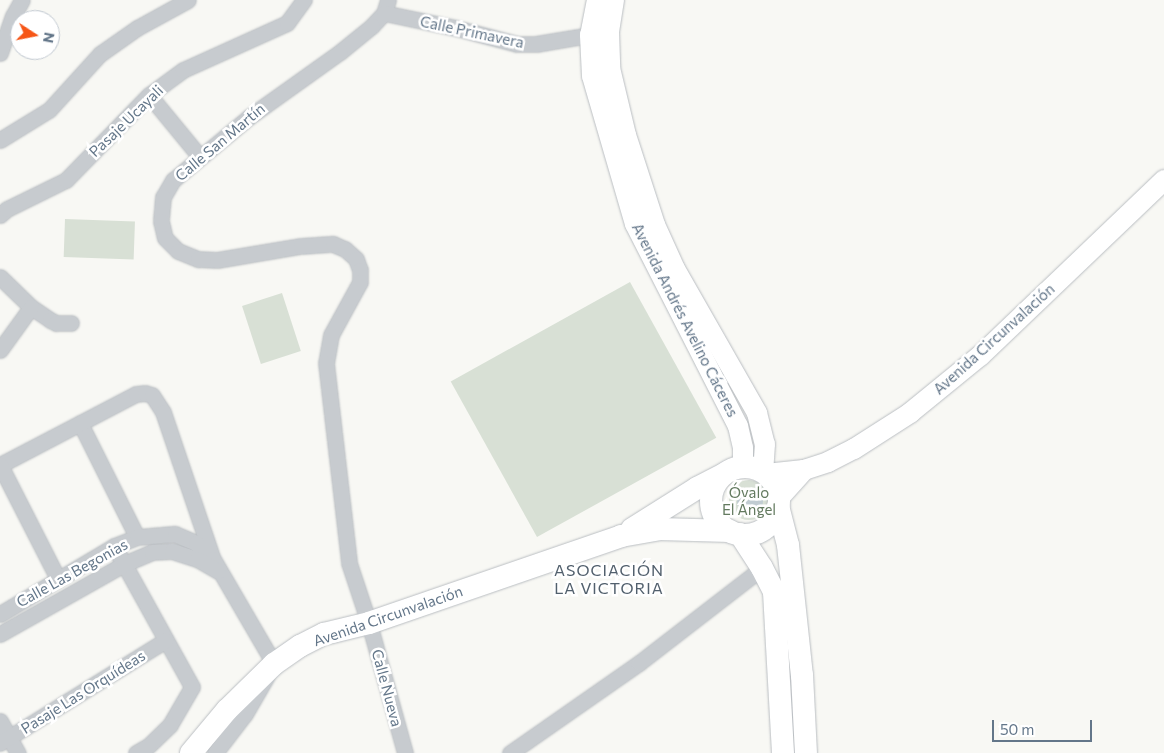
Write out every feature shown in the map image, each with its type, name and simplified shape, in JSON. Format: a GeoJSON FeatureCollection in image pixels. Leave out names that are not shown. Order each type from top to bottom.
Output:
{"type":"FeatureCollection","features":[{"type":"Feature","properties":{"kind":"highway"},"geometry":{"type":"LineString","coordinates":[[783,753],[774,592],[762,568],[735,532],[717,520],[711,504],[714,487],[749,471],[773,481],[788,545],[802,675],[806,753]]}},
{"type":"Feature","properties":{"kind":"highway","name":"Avenida Circunvalación"},"geometry":{"type":"LineString","coordinates":[[621,536],[697,488],[749,471]]}},
{"type":"Feature","properties":{"kind":"highway"},"geometry":{"type":"LineString","coordinates":[[735,532],[761,530],[772,520],[779,502]]}},
{"type":"Feature","properties":{"kind":"highway","name":"Avenida Circunvalación"},"geometry":{"type":"LineString","coordinates":[[191,753],[227,710],[274,664],[300,646],[324,634],[369,624],[621,536],[659,529],[735,532]]}},
{"type":"Feature","properties":{"kind":"main road","name":"Avenida Andrés Avelino Cáceres"},"geometry":{"type":"LineString","coordinates":[[597,0],[590,35],[592,76],[608,99],[626,134],[655,224],[675,269],[757,413],[765,444],[749,471]]}},
{"type":"Feature","properties":{"kind":"main road","name":"Avenida Andrés Avelino Cáceres"},"geometry":{"type":"LineString","coordinates":[[608,99],[610,68],[609,32],[614,0]]}},
{"type":"Feature","properties":{"kind":"main road","name":"Avenida Circunvalación"},"geometry":{"type":"LineString","coordinates":[[749,471],[804,470],[828,462],[854,449],[910,413],[980,356],[1164,180]]}},
{"type":"Feature","properties":{"kind":"main road","name":"Avenida Circunvalación"},"geometry":{"type":"LineString","coordinates":[[779,502],[804,470]]}},
{"type":"Feature","properties":{"kind":"street"},"geometry":{"type":"LineString","coordinates":[[0,53],[13,16],[22,0]]}},
{"type":"Feature","properties":{"kind":"street"},"geometry":{"type":"LineString","coordinates":[[0,140],[49,110],[100,54],[137,28],[188,0]]}},
{"type":"Feature","properties":{"kind":"street","name":"Pasaje Ucayali"},"geometry":{"type":"LineString","coordinates":[[0,215],[7,209],[66,180],[149,96],[183,70],[287,24],[304,0]]}},
{"type":"Feature","properties":{"kind":"street","name":"Calle Primavera"},"geometry":{"type":"LineString","coordinates":[[386,7],[517,44],[536,44],[590,35]]}},
{"type":"Feature","properties":{"kind":"street","name":"Calle San Martín"},"geometry":{"type":"LineString","coordinates":[[369,624],[349,563],[326,363],[332,335],[356,294],[360,282],[360,270],[356,259],[345,249],[333,244],[301,246],[217,260],[198,258],[178,251],[165,238],[161,221],[163,197],[173,180],[249,116],[340,52],[386,7]]}},
{"type":"Feature","properties":{"kind":"street"},"geometry":{"type":"LineString","coordinates":[[149,96],[200,157]]}},
{"type":"Feature","properties":{"kind":"street"},"geometry":{"type":"LineString","coordinates":[[0,277],[32,307],[56,323],[71,323]]}},
{"type":"Feature","properties":{"kind":"street"},"geometry":{"type":"LineString","coordinates":[[0,350],[32,307]]}},
{"type":"Feature","properties":{"kind":"street"},"geometry":{"type":"LineString","coordinates":[[58,579],[0,465],[136,394],[145,393],[152,395],[163,412],[216,565]]}},
{"type":"Feature","properties":{"kind":"street"},"geometry":{"type":"LineString","coordinates":[[80,423],[137,537]]}},
{"type":"Feature","properties":{"kind":"street","name":"Calle Las Begonias"},"geometry":{"type":"LineString","coordinates":[[0,614],[114,546],[137,537],[175,534],[196,543],[216,565],[274,664]]}},
{"type":"Feature","properties":{"kind":"street"},"geometry":{"type":"LineString","coordinates":[[114,546],[192,687],[170,725],[148,746],[136,753]]}},
{"type":"Feature","properties":{"kind":"street","name":"Calle Las Begonias"},"geometry":{"type":"LineString","coordinates":[[0,634],[124,564],[152,552],[172,552],[216,565]]}},
{"type":"Feature","properties":{"kind":"street"},"geometry":{"type":"LineString","coordinates":[[510,753],[639,663],[762,568]]}},
{"type":"Feature","properties":{"kind":"street","name":"Calle Nueva"},"geometry":{"type":"LineString","coordinates":[[369,624],[405,753]]}},
{"type":"Feature","properties":{"kind":"street","name":"Pasaje Las Orquídeas"},"geometry":{"type":"LineString","coordinates":[[5,740],[166,640]]}},
{"type":"Feature","properties":{"kind":"street"},"geometry":{"type":"LineString","coordinates":[[215,753],[245,714],[274,664]]}},
{"type":"Feature","properties":{"kind":"street"},"geometry":{"type":"LineString","coordinates":[[0,721],[5,740],[18,753]]}},
{"type":"Feature","properties":{"kind":"green space"},"geometry":{"type":"Polygon","coordinates":[[[65,219],[135,221],[134,259],[64,257],[65,219]]]}},
{"type":"Feature","properties":{"kind":"green space"},"geometry":{"type":"Polygon","coordinates":[[[630,282],[716,438],[537,537],[451,381],[630,282]]]}},
{"type":"Feature","properties":{"kind":"green space"},"geometry":{"type":"Polygon","coordinates":[[[282,293],[301,351],[261,364],[242,306],[282,293]]]}},
{"type":"Feature","properties":{"kind":"green space","name":"Óvalo El Ángel"},"geometry":{"type":"Polygon","coordinates":[[[753,480],[760,483],[766,489],[769,500],[768,508],[760,517],[753,520],[745,520],[738,517],[730,508],[729,496],[732,489],[741,481],[753,480]]]}},
{"type":"Feature","properties":{"kind":"shaded area"},"geometry":{"type":"Polygon","coordinates":[[[750,488],[759,492],[763,501],[759,510],[750,514],[741,510],[737,501],[741,492],[750,488]]]}},
{"type":"Feature","properties":{"kind":"district","name":"ASOCIACIÓN LA VICTORIA"},"geometry":{"type":"Point","coordinates":[609,579]}}]}
